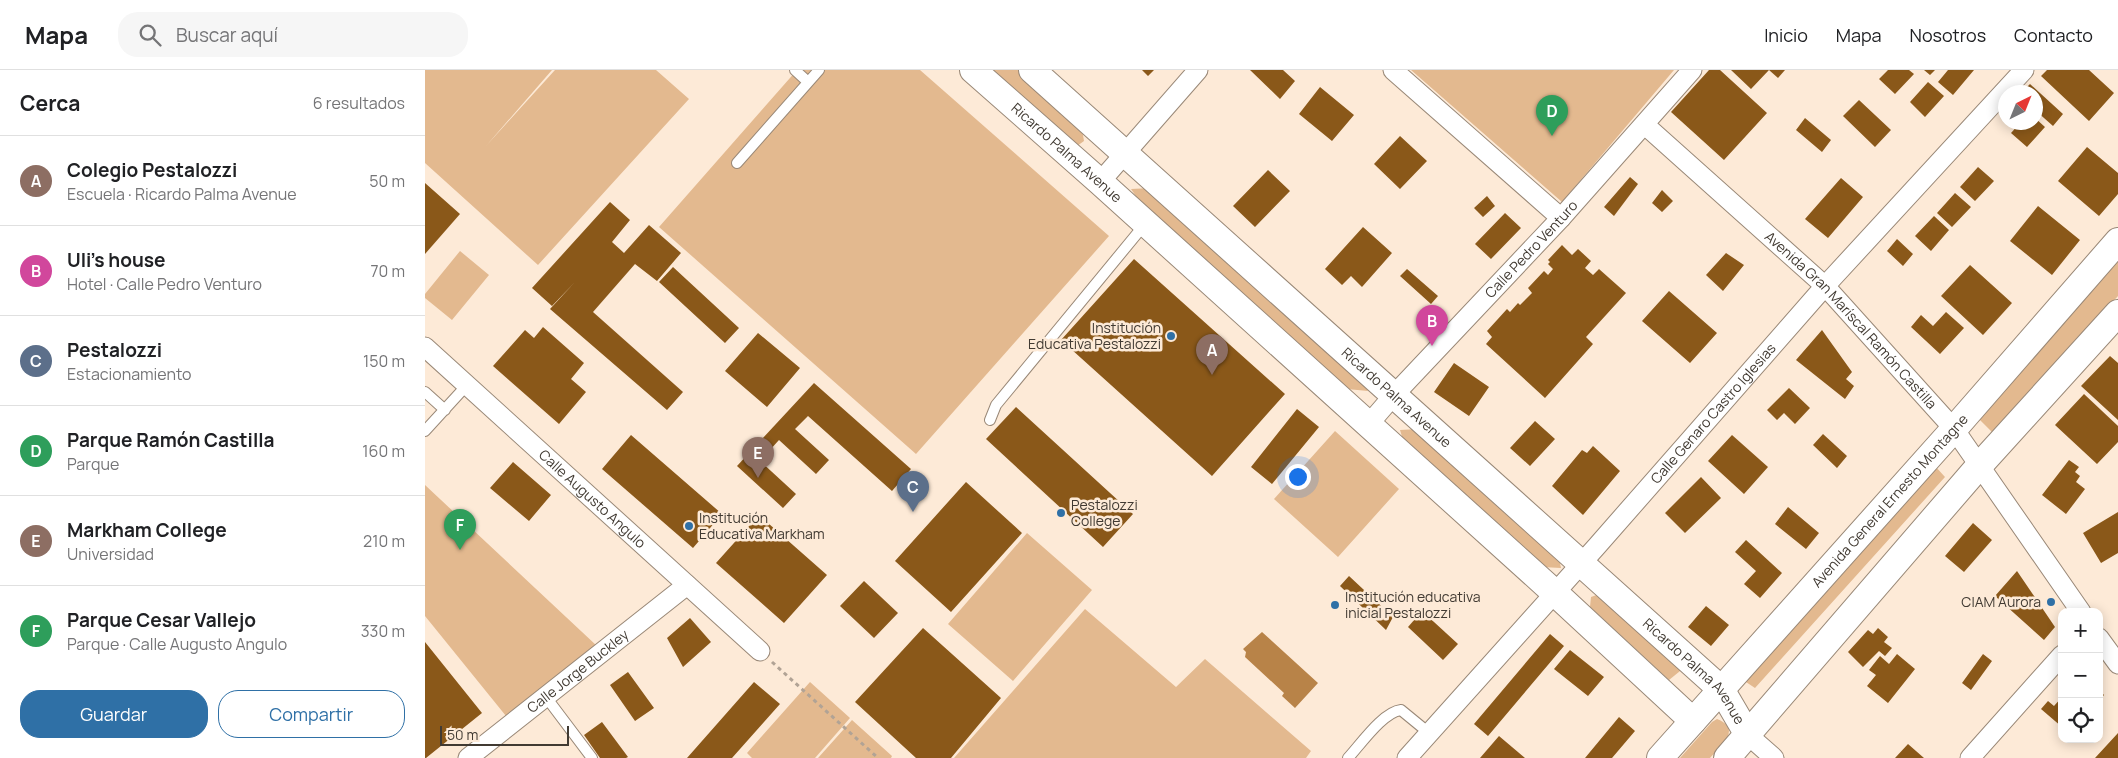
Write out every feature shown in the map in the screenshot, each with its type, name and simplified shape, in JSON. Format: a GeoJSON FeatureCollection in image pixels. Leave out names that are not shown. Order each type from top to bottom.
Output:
{"type":"FeatureCollection","features":[{"type":"Feature","properties":{"kind":"main road","name":"Ricardo Palma Avenue"},"geometry":{"type":"LineString","coordinates":[[973,70],[1100,182],[1555,593],[1693,722]]}},
{"type":"Feature","properties":{"kind":"main road","name":"Ricardo Palma Avenue"},"geometry":{"type":"LineString","coordinates":[[1032,70],[1721,689],[1748,735]]}},
{"type":"Feature","properties":{"kind":"main road","name":"Avenida General Ernesto Montagne"},"geometry":{"type":"LineString","coordinates":[[1660,758],[1954,429],[2118,241]]}},
{"type":"Feature","properties":{"kind":"main road"},"geometry":{"type":"LineString","coordinates":[[1727,758],[1979,466],[2118,314]]}},
{"type":"Feature","properties":{"kind":"street"},"geometry":{"type":"LineString","coordinates":[[1100,182],[1199,70]]}},
{"type":"Feature","properties":{"kind":"street"},"geometry":{"type":"LineString","coordinates":[[1393,70],[1561,218]]}},
{"type":"Feature","properties":{"kind":"street","name":"Calle Pedro Venturo"},"geometry":{"type":"LineString","coordinates":[[1368,425],[1561,218],[1692,70]]}},
{"type":"Feature","properties":{"kind":"street","name":"Calle Genaro Castro Iglesias"},"geometry":{"type":"LineString","coordinates":[[1407,758],[1582,563],[1825,286],[2024,70]]}},
{"type":"Feature","properties":{"kind":"street","name":"Avenida Gran Maríscal Ramón Castilla"},"geometry":{"type":"LineString","coordinates":[[1645,125],[1825,286],[1954,429],[2078,608]]}},
{"type":"Feature","properties":{"kind":"street","name":"Calle Augusto Angulo"},"geometry":{"type":"LineString","coordinates":[[425,347],[760,651]]}},
{"type":"Feature","properties":{"kind":"street","name":"Calle Jorge Buckley"},"geometry":{"type":"LineString","coordinates":[[468,758],[687,584]]}},
{"type":"Feature","properties":{"kind":"street"},"geometry":{"type":"LineString","coordinates":[[2103,643],[2118,664]]}},
{"type":"Feature","properties":{"kind":"street"},"geometry":{"type":"LineString","coordinates":[[1970,758],[2058,659]]}},
{"type":"Feature","properties":{"kind":"street"},"geometry":{"type":"LineString","coordinates":[[1748,735],[1774,758]]}},
{"type":"Feature","properties":{"kind":"lane"},"geometry":{"type":"LineString","coordinates":[[795,70],[808,82]]}},
{"type":"Feature","properties":{"kind":"lane"},"geometry":{"type":"LineString","coordinates":[[737,164],[819,70]]}},
{"type":"Feature","properties":{"kind":"lane"},"geometry":{"type":"LineString","coordinates":[[990,420],[996,405],[1146,224]]}},
{"type":"Feature","properties":{"kind":"lane"},"geometry":{"type":"LineString","coordinates":[[425,431],[467,385]]}},
{"type":"Feature","properties":{"kind":"lane"},"geometry":{"type":"LineString","coordinates":[[425,392],[445,410]]}},
{"type":"Feature","properties":{"kind":"lane"},"geometry":{"type":"LineString","coordinates":[[545,696],[592,758]]}},
{"type":"Feature","properties":{"kind":"lane"},"geometry":{"type":"LineString","coordinates":[[1348,758],[1386,716],[1394,711],[1401,710],[1429,733]]}},
{"type":"Feature","properties":{"kind":"path"},"geometry":{"type":"LineString","coordinates":[[760,651],[878,758]]}},
{"type":"Feature","properties":{"kind":"shaded area"},"geometry":{"type":"Polygon","coordinates":[[[425,70],[552,70],[486,146],[555,70],[656,70],[689,99],[538,265],[425,163],[425,70]]]}},
{"type":"Feature","properties":{"kind":"shaded area"},"geometry":{"type":"Polygon","coordinates":[[[797,70],[920,70],[1109,236],[916,454],[659,227],[797,70]]]}},
{"type":"Feature","properties":{"kind":"shaded area"},"geometry":{"type":"Polygon","coordinates":[[[985,70],[1018,70],[1082,129],[1084,141],[1077,146],[985,70]]]}},
{"type":"Feature","properties":{"kind":"shaded area"},"geometry":{"type":"Polygon","coordinates":[[[1411,70],[1674,70],[1562,202],[1411,70]]]}},
{"type":"Feature","properties":{"kind":"shaded area"},"geometry":{"type":"Polygon","coordinates":[[[1151,188],[1358,374],[1368,391],[1347,389],[1138,199],[1131,189],[1151,188]]]}},
{"type":"Feature","properties":{"kind":"shaded area"},"geometry":{"type":"Polygon","coordinates":[[[460,251],[489,275],[452,320],[425,298],[425,294],[460,251]]]}},
{"type":"Feature","properties":{"kind":"shaded area"},"geometry":{"type":"Polygon","coordinates":[[[2118,254],[2118,296],[1994,434],[1979,419],[2118,254]]]}},
{"type":"Feature","properties":{"kind":"shaded area"},"geometry":{"type":"Polygon","coordinates":[[[1418,429],[1558,554],[1561,568],[1542,567],[1405,446],[1400,430],[1418,429]]]}},
{"type":"Feature","properties":{"kind":"shaded area"},"geometry":{"type":"Polygon","coordinates":[[[1335,431],[1399,489],[1338,557],[1274,499],[1335,431]]]}},
{"type":"Feature","properties":{"kind":"shaded area"},"geometry":{"type":"Polygon","coordinates":[[[1935,466],[1945,477],[1755,688],[1740,678],[1935,466]]]}},
{"type":"Feature","properties":{"kind":"shaded area"},"geometry":{"type":"Polygon","coordinates":[[[425,485],[597,646],[506,716],[425,616],[425,485]]]}},
{"type":"Feature","properties":{"kind":"shaded area"},"geometry":{"type":"Polygon","coordinates":[[[1027,533],[1092,590],[1013,681],[948,624],[1027,533]]]}},
{"type":"Feature","properties":{"kind":"shaded area"},"geometry":{"type":"Polygon","coordinates":[[[1602,593],[1685,667],[1669,680],[1590,607],[1591,597],[1602,593]]]}},
{"type":"Feature","properties":{"kind":"shaded area"},"geometry":{"type":"Polygon","coordinates":[[[1085,609],[1176,687],[1205,659],[1311,751],[1306,758],[954,758],[1085,609]]]}},
{"type":"Feature","properties":{"kind":"shaded area"},"geometry":{"type":"Polygon","coordinates":[[[1262,632],[1318,683],[1295,708],[1282,696],[1284,693],[1245,657],[1246,652],[1243,649],[1262,632]]]}},
{"type":"Feature","properties":{"kind":"shaded area"},"geometry":{"type":"Polygon","coordinates":[[[810,682],[850,718],[815,758],[752,758],[747,753],[810,682]]]}},
{"type":"Feature","properties":{"kind":"shaded area"},"geometry":{"type":"Polygon","coordinates":[[[1717,719],[1725,723],[1729,733],[1719,749],[1710,758],[1680,758],[1712,722],[1717,719]]]}},
{"type":"Feature","properties":{"kind":"shaded area"},"geometry":{"type":"Polygon","coordinates":[[[852,720],[892,756],[891,758],[818,758],[852,720]]]}},
{"type":"Feature","properties":{"kind":"building"},"geometry":{"type":"Polygon","coordinates":[[[1142,70],[1154,70],[1148,76],[1142,70]]]}},
{"type":"Feature","properties":{"kind":"building"},"geometry":{"type":"Polygon","coordinates":[[[1250,70],[1283,70],[1295,81],[1280,99],[1250,70]]]}},
{"type":"Feature","properties":{"kind":"building"},"geometry":{"type":"Polygon","coordinates":[[[1709,70],[1720,70],[1767,113],[1724,160],[1671,112],[1709,70]]]}},
{"type":"Feature","properties":{"kind":"building"},"geometry":{"type":"Polygon","coordinates":[[[1731,70],[1769,70],[1751,89],[1731,70]]]}},
{"type":"Feature","properties":{"kind":"building"},"geometry":{"type":"Polygon","coordinates":[[[1769,70],[1785,70],[1778,78],[1769,70]]]}},
{"type":"Feature","properties":{"kind":"building"},"geometry":{"type":"Polygon","coordinates":[[[1888,70],[1909,70],[1914,74],[1895,94],[1879,79],[1888,70]]]}},
{"type":"Feature","properties":{"kind":"building"},"geometry":{"type":"Polygon","coordinates":[[[1924,70],[1935,70],[1930,75],[1924,70]]]}},
{"type":"Feature","properties":{"kind":"building"},"geometry":{"type":"Polygon","coordinates":[[[1948,70],[1974,70],[1953,95],[1938,82],[1948,70]]]}},
{"type":"Feature","properties":{"kind":"building"},"geometry":{"type":"Polygon","coordinates":[[[2047,70],[2089,70],[2114,93],[2089,121],[2041,76],[2047,70]]]}},
{"type":"Feature","properties":{"kind":"building"},"geometry":{"type":"Polygon","coordinates":[[[1928,82],[1944,96],[1925,117],[1910,102],[1928,82]]]}},
{"type":"Feature","properties":{"kind":"building"},"geometry":{"type":"Polygon","coordinates":[[[1320,87],[1354,115],[1332,141],[1299,114],[1320,87]]]}},
{"type":"Feature","properties":{"kind":"building"},"geometry":{"type":"Polygon","coordinates":[[[2043,96],[2063,114],[2053,126],[2043,117],[2043,96]]]}},
{"type":"Feature","properties":{"kind":"building"},"geometry":{"type":"Polygon","coordinates":[[[1859,100],[1891,130],[1875,147],[1843,116],[1859,100]]]}},
{"type":"Feature","properties":{"kind":"building"},"geometry":{"type":"Polygon","coordinates":[[[1805,118],[1831,140],[1822,152],[1796,130],[1805,118]]]}},
{"type":"Feature","properties":{"kind":"building"},"geometry":{"type":"Polygon","coordinates":[[[2014,130],[2042,130],[2027,147],[2011,133],[2014,130]]]}},
{"type":"Feature","properties":{"kind":"building"},"geometry":{"type":"Polygon","coordinates":[[[1400,136],[1427,161],[1400,189],[1374,164],[1400,136]]]}},
{"type":"Feature","properties":{"kind":"building"},"geometry":{"type":"Polygon","coordinates":[[[2087,147],[2118,173],[2118,194],[2099,216],[2058,181],[2087,147]]]}},
{"type":"Feature","properties":{"kind":"building"},"geometry":{"type":"Polygon","coordinates":[[[1978,167],[1994,181],[1975,201],[1960,187],[1978,167]]]}},
{"type":"Feature","properties":{"kind":"building"},"geometry":{"type":"Polygon","coordinates":[[[1268,170],[1290,191],[1255,227],[1233,206],[1268,170]]]}},
{"type":"Feature","properties":{"kind":"building"},"geometry":{"type":"Polygon","coordinates":[[[1630,177],[1638,184],[1614,216],[1604,207],[1630,177]]]}},
{"type":"Feature","properties":{"kind":"building"},"geometry":{"type":"Polygon","coordinates":[[[1841,178],[1863,197],[1828,238],[1805,219],[1841,178]]]}},
{"type":"Feature","properties":{"kind":"building"},"geometry":{"type":"Polygon","coordinates":[[[425,183],[460,214],[425,254],[425,183]]]}},
{"type":"Feature","properties":{"kind":"building"},"geometry":{"type":"Polygon","coordinates":[[[1662,190],[1673,201],[1662,212],[1652,203],[1662,190]]]}},
{"type":"Feature","properties":{"kind":"building"},"geometry":{"type":"Polygon","coordinates":[[[1955,193],[1971,207],[1952,227],[1937,213],[1955,193]]]}},
{"type":"Feature","properties":{"kind":"building"},"geometry":{"type":"Polygon","coordinates":[[[1487,196],[1495,206],[1483,217],[1474,208],[1487,196]]]}},
{"type":"Feature","properties":{"kind":"building"},"geometry":{"type":"Polygon","coordinates":[[[610,202],[630,220],[612,242],[624,253],[649,225],[681,253],[657,281],[635,264],[593,312],[683,392],[667,410],[550,309],[575,282],[552,306],[532,288],[610,202]]]}},
{"type":"Feature","properties":{"kind":"building"},"geometry":{"type":"Polygon","coordinates":[[[2038,206],[2080,240],[2052,275],[2010,241],[2038,206]]]}},
{"type":"Feature","properties":{"kind":"building"},"geometry":{"type":"Polygon","coordinates":[[[1505,213],[1521,228],[1491,259],[1475,244],[1505,213]]]}},
{"type":"Feature","properties":{"kind":"building"},"geometry":{"type":"Polygon","coordinates":[[[1934,216],[1949,230],[1931,251],[1915,236],[1934,216]]]}},
{"type":"Feature","properties":{"kind":"building"},"geometry":{"type":"Polygon","coordinates":[[[1363,227],[1392,253],[1362,287],[1351,276],[1342,285],[1325,269],[1363,227]]]}},
{"type":"Feature","properties":{"kind":"building"},"geometry":{"type":"Polygon","coordinates":[[[1897,239],[1913,254],[1903,266],[1887,251],[1897,239]]]}},
{"type":"Feature","properties":{"kind":"building"},"geometry":{"type":"Polygon","coordinates":[[[1562,245],[1572,255],[1578,249],[1591,261],[1585,268],[1593,275],[1599,269],[1626,293],[1586,337],[1593,344],[1545,398],[1486,344],[1492,337],[1487,331],[1507,309],[1510,312],[1518,303],[1520,305],[1532,293],[1528,288],[1544,271],[1548,275],[1553,269],[1548,264],[1550,262],[1548,260],[1562,245]]]}},
{"type":"Feature","properties":{"kind":"building"},"geometry":{"type":"Polygon","coordinates":[[[1726,253],[1744,265],[1723,291],[1706,275],[1726,253]]]}},
{"type":"Feature","properties":{"kind":"building"},"geometry":{"type":"Polygon","coordinates":[[[1134,259],[1285,394],[1212,476],[1061,340],[1134,259]]]}},
{"type":"Feature","properties":{"kind":"building"},"geometry":{"type":"Polygon","coordinates":[[[1970,265],[2012,303],[1983,335],[1941,296],[1970,265]]]}},
{"type":"Feature","properties":{"kind":"building"},"geometry":{"type":"Polygon","coordinates":[[[673,267],[739,328],[725,343],[659,282],[673,267]]]}},
{"type":"Feature","properties":{"kind":"building"},"geometry":{"type":"Polygon","coordinates":[[[1407,269],[1438,296],[1431,304],[1400,276],[1407,269]]]}},
{"type":"Feature","properties":{"kind":"building"},"geometry":{"type":"Polygon","coordinates":[[[1669,291],[1717,333],[1690,363],[1642,321],[1669,291]]]}},
{"type":"Feature","properties":{"kind":"building"},"geometry":{"type":"Polygon","coordinates":[[[1946,312],[1964,328],[1940,354],[1911,327],[1921,315],[1933,326],[1946,312]]]}},
{"type":"Feature","properties":{"kind":"building"},"geometry":{"type":"Polygon","coordinates":[[[543,327],[584,363],[571,379],[586,392],[559,424],[493,366],[525,330],[534,338],[543,327]]]}},
{"type":"Feature","properties":{"kind":"building"},"geometry":{"type":"Polygon","coordinates":[[[1822,330],[1852,372],[1846,379],[1854,386],[1845,399],[1796,360],[1822,330]]]}},
{"type":"Feature","properties":{"kind":"building"},"geometry":{"type":"Polygon","coordinates":[[[758,333],[800,368],[767,407],[725,371],[758,333]]]}},
{"type":"Feature","properties":{"kind":"building"},"geometry":{"type":"Polygon","coordinates":[[[2110,356],[2118,363],[2118,420],[2081,386],[2110,356]]]}},
{"type":"Feature","properties":{"kind":"building"},"geometry":{"type":"Polygon","coordinates":[[[1454,363],[1489,387],[1469,416],[1434,392],[1454,363]]]}},
{"type":"Feature","properties":{"kind":"building"},"geometry":{"type":"Polygon","coordinates":[[[814,383],[911,469],[892,491],[808,416],[795,429],[829,460],[816,474],[779,440],[760,461],[796,494],[783,508],[737,466],[814,383]]]}},
{"type":"Feature","properties":{"kind":"building"},"geometry":{"type":"Polygon","coordinates":[[[1789,388],[1810,408],[1795,424],[1784,413],[1777,420],[1767,410],[1789,388]]]}},
{"type":"Feature","properties":{"kind":"building"},"geometry":{"type":"Polygon","coordinates":[[[2084,394],[2118,426],[2118,442],[2097,464],[2055,425],[2084,394]]]}},
{"type":"Feature","properties":{"kind":"building"},"geometry":{"type":"Polygon","coordinates":[[[1016,407],[1133,514],[1103,547],[986,439],[1016,407]]]}},
{"type":"Feature","properties":{"kind":"building"},"geometry":{"type":"Polygon","coordinates":[[[1297,409],[1319,427],[1272,484],[1251,467],[1297,409]]]}},
{"type":"Feature","properties":{"kind":"building"},"geometry":{"type":"Polygon","coordinates":[[[1535,421],[1555,439],[1530,466],[1510,448],[1535,421]]]}},
{"type":"Feature","properties":{"kind":"building"},"geometry":{"type":"Polygon","coordinates":[[[1823,434],[1847,456],[1837,468],[1813,445],[1823,434]]]}},
{"type":"Feature","properties":{"kind":"building"},"geometry":{"type":"Polygon","coordinates":[[[631,435],[722,514],[693,548],[602,469],[631,435]]]}},
{"type":"Feature","properties":{"kind":"building"},"geometry":{"type":"Polygon","coordinates":[[[1732,435],[1768,467],[1744,494],[1708,461],[1732,435]]]}},
{"type":"Feature","properties":{"kind":"building"},"geometry":{"type":"Polygon","coordinates":[[[1593,446],[1620,471],[1583,515],[1552,486],[1582,450],[1587,453],[1593,446]]]}},
{"type":"Feature","properties":{"kind":"building"},"geometry":{"type":"Polygon","coordinates":[[[2069,460],[2079,467],[2075,472],[2080,476],[2076,482],[2085,489],[2066,514],[2042,495],[2069,460]]]}},
{"type":"Feature","properties":{"kind":"building"},"geometry":{"type":"Polygon","coordinates":[[[513,462],[551,495],[529,521],[490,488],[513,462]]]}},
{"type":"Feature","properties":{"kind":"building"},"geometry":{"type":"Polygon","coordinates":[[[1701,477],[1721,498],[1685,533],[1665,513],[1701,477]]]}},
{"type":"Feature","properties":{"kind":"building"},"geometry":{"type":"Polygon","coordinates":[[[966,482],[1022,533],[951,612],[895,561],[966,482]]]}},
{"type":"Feature","properties":{"kind":"building"},"geometry":{"type":"Polygon","coordinates":[[[1788,507],[1819,533],[1806,549],[1775,524],[1788,507]]]}},
{"type":"Feature","properties":{"kind":"building"},"geometry":{"type":"Polygon","coordinates":[[[2118,512],[2118,553],[2101,563],[2083,533],[2118,512]]]}},
{"type":"Feature","properties":{"kind":"building"},"geometry":{"type":"Polygon","coordinates":[[[759,515],[827,575],[784,623],[716,563],[759,515]]]}},
{"type":"Feature","properties":{"kind":"building"},"geometry":{"type":"Polygon","coordinates":[[[1973,523],[1992,540],[1964,572],[1945,556],[1973,523]]]}},
{"type":"Feature","properties":{"kind":"building"},"geometry":{"type":"Polygon","coordinates":[[[1746,540],[1782,573],[1760,598],[1744,584],[1756,571],[1735,552],[1746,540]]]}},
{"type":"Feature","properties":{"kind":"building"},"geometry":{"type":"Polygon","coordinates":[[[2017,571],[2055,627],[2044,640],[1995,596],[2017,571]]]}},
{"type":"Feature","properties":{"kind":"building"},"geometry":{"type":"Polygon","coordinates":[[[1349,576],[1393,617],[1386,630],[1340,586],[1349,576]]]}},
{"type":"Feature","properties":{"kind":"building"},"geometry":{"type":"Polygon","coordinates":[[[864,581],[898,613],[874,638],[840,606],[864,581]]]}},
{"type":"Feature","properties":{"kind":"building"},"geometry":{"type":"Polygon","coordinates":[[[1706,606],[1729,625],[1711,646],[1688,627],[1706,606]]]}},
{"type":"Feature","properties":{"kind":"building"},"geometry":{"type":"Polygon","coordinates":[[[1422,611],[1458,644],[1443,660],[1408,627],[1422,611]]]}},
{"type":"Feature","properties":{"kind":"building"},"geometry":{"type":"Polygon","coordinates":[[[690,618],[711,642],[683,667],[667,638],[690,618]]]}},
{"type":"Feature","properties":{"kind":"building"},"geometry":{"type":"Polygon","coordinates":[[[923,628],[1001,698],[951,758],[916,758],[855,702],[923,628]]]}},
{"type":"Feature","properties":{"kind":"building"},"geometry":{"type":"Polygon","coordinates":[[[1878,628],[1888,637],[1884,642],[1892,648],[1885,656],[1879,651],[1863,667],[1848,652],[1868,630],[1873,634],[1878,628]]]}},
{"type":"Feature","properties":{"kind":"building"},"geometry":{"type":"Polygon","coordinates":[[[1550,634],[1564,646],[1488,736],[1474,724],[1550,634]]]}},
{"type":"Feature","properties":{"kind":"building"},"geometry":{"type":"Polygon","coordinates":[[[425,642],[482,713],[426,758],[425,758],[425,642]]]}},
{"type":"Feature","properties":{"kind":"building"},"geometry":{"type":"Polygon","coordinates":[[[1570,650],[1604,677],[1588,696],[1554,669],[1570,650]]]}},
{"type":"Feature","properties":{"kind":"building"},"geometry":{"type":"Polygon","coordinates":[[[1897,654],[1915,669],[1888,703],[1867,686],[1876,675],[1869,670],[1880,656],[1889,664],[1897,654]]]}},
{"type":"Feature","properties":{"kind":"building"},"geometry":{"type":"Polygon","coordinates":[[[1983,654],[1992,661],[1971,690],[1962,683],[1983,654]]]}},
{"type":"Feature","properties":{"kind":"building"},"geometry":{"type":"Polygon","coordinates":[[[628,672],[654,708],[635,721],[610,685],[628,672]]]}},
{"type":"Feature","properties":{"kind":"building"},"geometry":{"type":"Polygon","coordinates":[[[754,682],[780,704],[732,758],[687,758],[754,682]]]}},
{"type":"Feature","properties":{"kind":"building"},"geometry":{"type":"Polygon","coordinates":[[[2048,701],[2054,706],[2058,702],[2058,724],[2041,709],[2048,701]]]}},
{"type":"Feature","properties":{"kind":"building"},"geometry":{"type":"Polygon","coordinates":[[[1619,717],[1635,731],[1612,758],[1585,758],[1619,717]]]}},
{"type":"Feature","properties":{"kind":"building"},"geometry":{"type":"Polygon","coordinates":[[[602,722],[628,757],[600,758],[584,735],[602,722]]]}},
{"type":"Feature","properties":{"kind":"building"},"geometry":{"type":"Polygon","coordinates":[[[2118,733],[2118,758],[2095,758],[2118,733]]]}},
{"type":"Feature","properties":{"kind":"building"},"geometry":{"type":"Polygon","coordinates":[[[1499,736],[1525,758],[1480,758],[1499,736]]]}},
{"type":"Feature","properties":{"kind":"building"},"geometry":{"type":"Polygon","coordinates":[[[1908,744],[1924,758],[1895,758],[1908,744]]]}},
{"type":"Feature","properties":{"kind":"place","name":"Parque Ramón Castilla"},"geometry":{"type":"Point","coordinates":[1552,136]}},
{"type":"Feature","properties":{"kind":"place","name":"Institución Educativa Pestalozzi"},"geometry":{"type":"Point","coordinates":[1171,336]}},
{"type":"Feature","properties":{"kind":"place","name":"Uli's house"},"geometry":{"type":"Point","coordinates":[1432,346]}},
{"type":"Feature","properties":{"kind":"place","name":"Colegio Pestalozzi"},"geometry":{"type":"Point","coordinates":[1212,375]}},
{"type":"Feature","properties":{"kind":"place","name":"Markham College"},"geometry":{"type":"Point","coordinates":[758,478]}},
{"type":"Feature","properties":{"kind":"place","name":"Pestalozzi"},"geometry":{"type":"Point","coordinates":[913,512]}},
{"type":"Feature","properties":{"kind":"place","name":"Pestalozzi College"},"geometry":{"type":"Point","coordinates":[1061,513]}},
{"type":"Feature","properties":{"kind":"place","name":"Institución Educativa Markham"},"geometry":{"type":"Point","coordinates":[689,526]}},
{"type":"Feature","properties":{"kind":"place","name":"Parque Cesar Vallejo"},"geometry":{"type":"Point","coordinates":[460,550]}},
{"type":"Feature","properties":{"kind":"place","name":"CIAM Aurora"},"geometry":{"type":"Point","coordinates":[2051,602]}},
{"type":"Feature","properties":{"kind":"place","name":"Institución educativa inicial Pestalozzi"},"geometry":{"type":"Point","coordinates":[1335,605]}}]}
